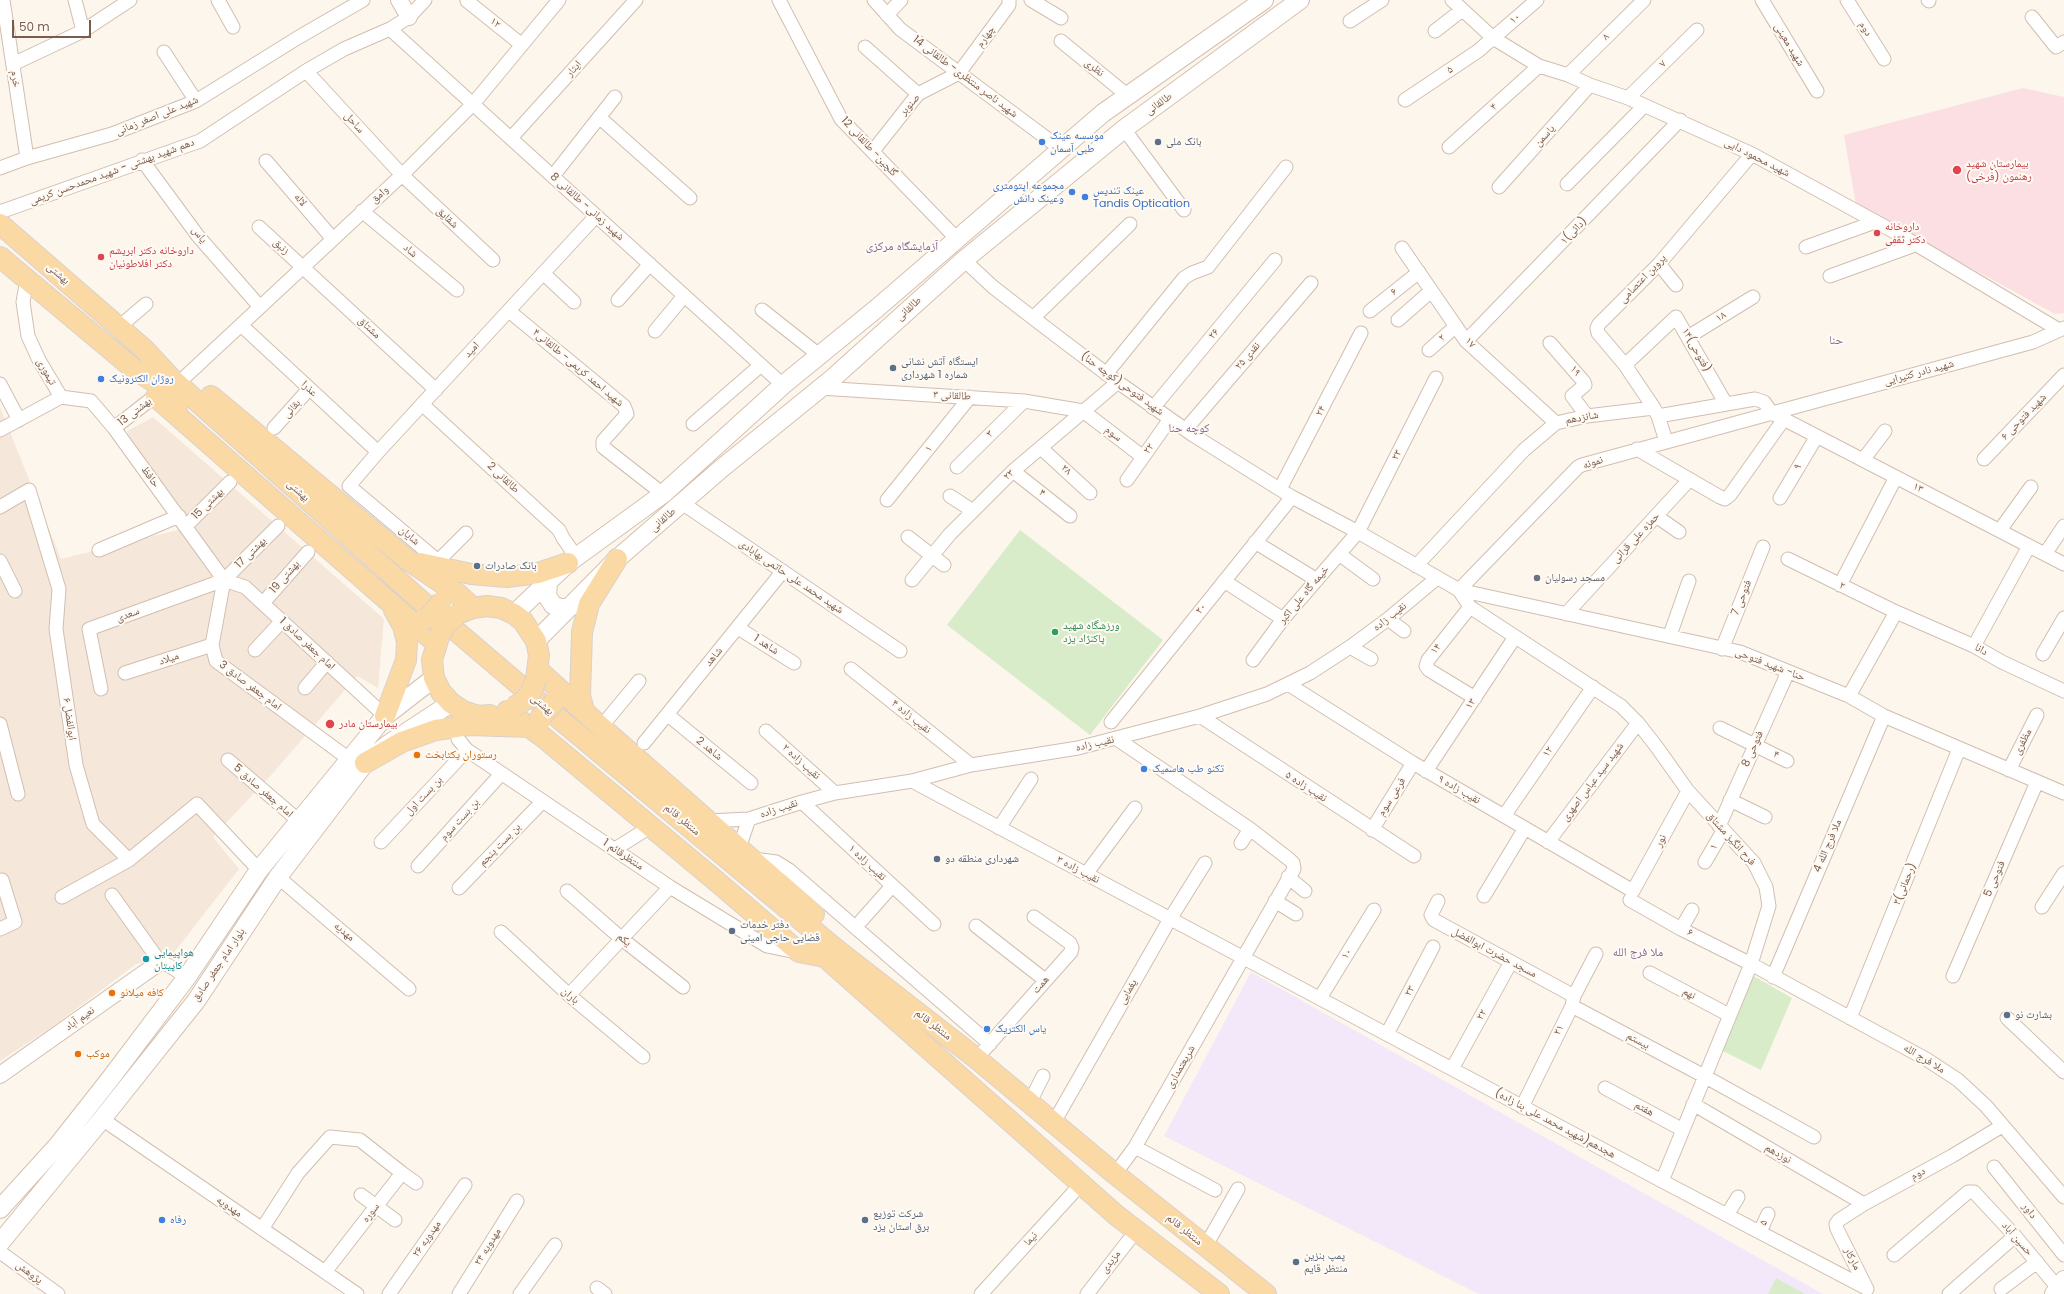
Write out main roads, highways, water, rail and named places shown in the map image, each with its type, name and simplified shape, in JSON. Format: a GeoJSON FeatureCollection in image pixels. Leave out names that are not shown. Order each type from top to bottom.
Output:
{"type":"FeatureCollection","features":[{"type":"Feature","properties":{"kind":"main road","name":"طالقانی"},"geometry":{"type":"LineString","coordinates":[[514,614],[573,561],[663,494],[783,385],[1061,149],[1127,95],[1264,0]]}},
{"type":"Feature","properties":{"kind":"main road","name":"طالقانی"},"geometry":{"type":"LineString","coordinates":[[536,641],[617,559],[820,388],[964,260],[1124,130],[1300,0]]}},
{"type":"Feature","properties":{"kind":"main road","name":"بهشتی"},"geometry":{"type":"LineString","coordinates":[[0,224],[144,349],[172,379],[428,607],[602,753]]}},
{"type":"Feature","properties":{"kind":"main road","name":"بهشتی"},"geometry":{"type":"LineString","coordinates":[[0,257],[134,369],[162,387],[569,741]]}},
{"type":"Feature","properties":{"kind":"main road"},"geometry":{"type":"LineString","coordinates":[[144,349],[171,364],[409,561],[458,594],[465,611]]}},
{"type":"Feature","properties":{"kind":"main road"},"geometry":{"type":"LineString","coordinates":[[134,369],[155,396],[390,601],[416,619],[437,640]]}},
{"type":"Feature","properties":{"kind":"main road"},"geometry":{"type":"LineString","coordinates":[[537,728],[540,718],[571,705],[580,696],[582,632],[589,604],[617,559]]}},
{"type":"Feature","properties":{"kind":"main road"},"geometry":{"type":"LineString","coordinates":[[409,561],[471,574],[507,577],[538,573],[573,561]]}},
{"type":"Feature","properties":{"kind":"main road"},"geometry":{"type":"LineString","coordinates":[[416,619],[428,618],[444,597],[443,587],[436,579]]}},
{"type":"Feature","properties":{"kind":"main road"},"geometry":{"type":"LineString","coordinates":[[548,582],[547,596],[553,605],[560,608],[569,608]]}},
{"type":"Feature","properties":{"kind":"main road"},"geometry":{"type":"LineString","coordinates":[[385,716],[406,660],[407,642],[403,626],[390,601]]}},
{"type":"Feature","properties":{"kind":"main road"},"geometry":{"type":"LineString","coordinates":[[494,607],[514,614],[527,626],[536,641],[539,655],[537,674],[532,690],[525,700],[511,709],[493,715],[478,716],[463,711],[451,703],[440,692],[434,678],[432,660],[437,640],[446,624],[465,611],[494,607]]}},
{"type":"Feature","properties":{"kind":"main road"},"geometry":{"type":"LineString","coordinates":[[511,709],[537,728],[650,827],[799,952],[831,954],[824,922],[601,728],[571,705],[537,674]]}},
{"type":"Feature","properties":{"kind":"main road","name":"بلوار امام جعفر صادق"},"geometry":{"type":"LineString","coordinates":[[0,1243],[102,1119],[196,1001],[357,761],[385,716],[434,678]]}},
{"type":"Feature","properties":{"kind":"main road"},"geometry":{"type":"LineString","coordinates":[[411,696],[424,695],[433,700],[435,705],[433,714]]}},
{"type":"Feature","properties":{"kind":"main road","name":"بلوار امام جعفر صادق"},"geometry":{"type":"LineString","coordinates":[[0,1209],[58,1145],[187,977],[259,870],[299,821],[357,761],[387,745],[451,703]]}},
{"type":"Feature","properties":{"kind":"main road"},"geometry":{"type":"LineString","coordinates":[[357,761],[402,742],[436,730],[469,725],[537,728]]}},
{"type":"Feature","properties":{"kind":"main road","name":"منتظر قائم"},"geometry":{"type":"LineString","coordinates":[[569,741],[831,954],[977,1059],[1053,1124],[1205,1247],[1266,1294]]}},
{"type":"Feature","properties":{"kind":"main road","name":"منتظر قائم"},"geometry":{"type":"LineString","coordinates":[[602,753],[831,954],[1081,1184],[1136,1231],[1219,1294]]}},
{"type":"Feature","properties":{"kind":"place","name":"موسسه عینک طبی آسمان"},"geometry":{"type":"Point","coordinates":[1042,142]}},
{"type":"Feature","properties":{"kind":"place","name":"بانک ملی"},"geometry":{"type":"Point","coordinates":[1158,142]}},
{"type":"Feature","properties":{"kind":"place","name":"بیمارستان شهید رهنمون (فرخی)"},"geometry":{"type":"Point","coordinates":[1957,170]}},
{"type":"Feature","properties":{"kind":"place","name":"مجموعه اپتومتری وعینک دانش"},"geometry":{"type":"Point","coordinates":[1072,192]}},
{"type":"Feature","properties":{"kind":"place","name":"عینک تندیس Tandis Optication"},"geometry":{"type":"Point","coordinates":[1085,197]}},
{"type":"Feature","properties":{"kind":"place","name":"داروخانه دکتر ثقفی"},"geometry":{"type":"Point","coordinates":[1877,233]}},
{"type":"Feature","properties":{"kind":"place","name":"داروخانه دکتر ابریشم دکتر افلاطونیان"},"geometry":{"type":"Point","coordinates":[101,257]}},
{"type":"Feature","properties":{"kind":"place","name":"ایستگاه آتش نشانی شماره 1 شهرداری"},"geometry":{"type":"Point","coordinates":[893,368]}},
{"type":"Feature","properties":{"kind":"place","name":"روژان الکترونیک"},"geometry":{"type":"Point","coordinates":[101,379]}},
{"type":"Feature","properties":{"kind":"place","name":"بانک صادرات"},"geometry":{"type":"Point","coordinates":[477,566]}},
{"type":"Feature","properties":{"kind":"place","name":"مسجد رسولیان"},"geometry":{"type":"Point","coordinates":[1537,578]}},
{"type":"Feature","properties":{"kind":"place","name":"ورزشگاه شهید پاکنژاد یزد"},"geometry":{"type":"Point","coordinates":[1055,632]}},
{"type":"Feature","properties":{"kind":"place","name":"بیمارستان مادر"},"geometry":{"type":"Point","coordinates":[330,724]}},
{"type":"Feature","properties":{"kind":"place","name":"رستوران یکتابخت"},"geometry":{"type":"Point","coordinates":[417,755]}},
{"type":"Feature","properties":{"kind":"place","name":"تکنو طب هاسمیک"},"geometry":{"type":"Point","coordinates":[1144,769]}},
{"type":"Feature","properties":{"kind":"place","name":"شهرداری منطقه دو"},"geometry":{"type":"Point","coordinates":[937,859]}},
{"type":"Feature","properties":{"kind":"place","name":"دفتر خدمات قضایی حاجی امینی"},"geometry":{"type":"Point","coordinates":[732,931]}},
{"type":"Feature","properties":{"kind":"place","name":"هواپیمایی کاپیتان"},"geometry":{"type":"Point","coordinates":[146,959]}},
{"type":"Feature","properties":{"kind":"place","name":"کافه میلانو"},"geometry":{"type":"Point","coordinates":[112,993]}},
{"type":"Feature","properties":{"kind":"place","name":"بشارت نو"},"geometry":{"type":"Point","coordinates":[2007,1015]}},
{"type":"Feature","properties":{"kind":"place","name":"یاس الکتریک"},"geometry":{"type":"Point","coordinates":[987,1029]}},
{"type":"Feature","properties":{"kind":"place","name":"موکب"},"geometry":{"type":"Point","coordinates":[78,1054]}},
{"type":"Feature","properties":{"kind":"place","name":"رفاه"},"geometry":{"type":"Point","coordinates":[162,1220]}},
{"type":"Feature","properties":{"kind":"place","name":"شرکت توزیع برق استان یزد"},"geometry":{"type":"Point","coordinates":[865,1220]}},
{"type":"Feature","properties":{"kind":"place","name":"پمپ بنزین منتظر قایم"},"geometry":{"type":"Point","coordinates":[1296,1262]}},
{"type":"Feature","properties":{"kind":"district","name":"آزمایشگاه مرکزی"},"geometry":{"type":"Point","coordinates":[902,247]}},
{"type":"Feature","properties":{"kind":"district","name":"حنا"},"geometry":{"type":"Point","coordinates":[1836,341]}},
{"type":"Feature","properties":{"kind":"district","name":"کوچه حنا"},"geometry":{"type":"Point","coordinates":[1189,429]}},
{"type":"Feature","properties":{"kind":"district","name":"ملا فرج الله"},"geometry":{"type":"Point","coordinates":[1638,953]}}]}
